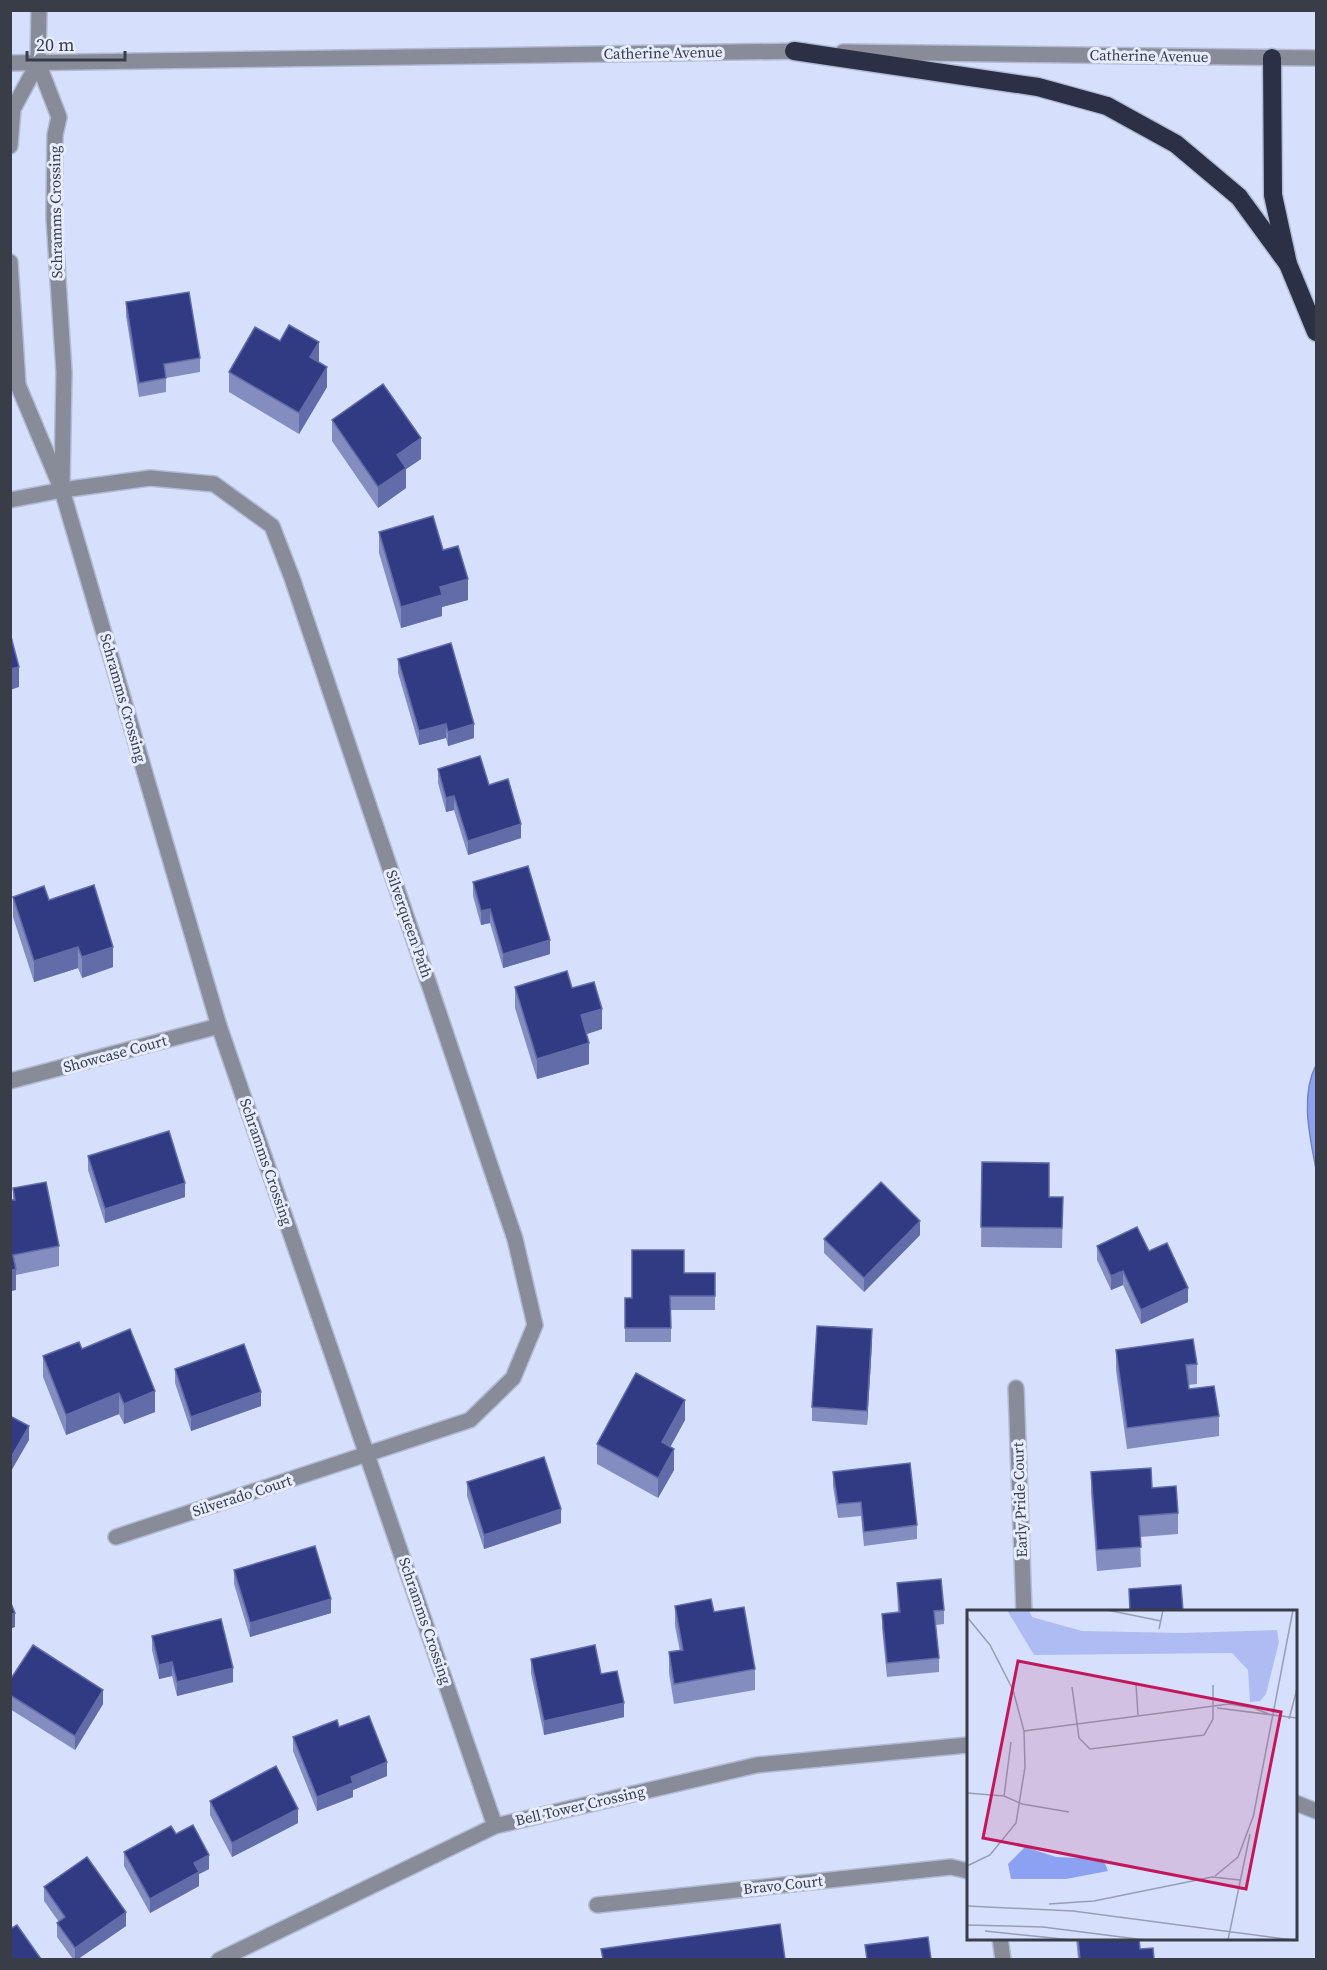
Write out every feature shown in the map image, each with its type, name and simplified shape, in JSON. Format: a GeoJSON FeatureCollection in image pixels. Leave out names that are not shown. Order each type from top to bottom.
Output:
{"type":"FeatureCollection","features":[{"type":"Feature","properties":{"kind":"highway"},"geometry":{"type":"LineString","coordinates":[[794,51],[1038,87],[1107,106],[1176,144],[1239,197],[1288,264]]}},
{"type":"Feature","properties":{"kind":"highway"},"geometry":{"type":"LineString","coordinates":[[1272,58],[1273,195],[1288,264],[1317,332]]}},
{"type":"Feature","properties":{"kind":"street"},"geometry":{"type":"LineString","coordinates":[[10,146],[13,109],[38,63],[39,10]]}},
{"type":"Feature","properties":{"kind":"street","name":"Catherine Avenue"},"geometry":{"type":"LineString","coordinates":[[10,63],[794,51],[1317,58]]}},
{"type":"Feature","properties":{"kind":"street","name":"Schramms Crossing"},"geometry":{"type":"LineString","coordinates":[[38,63],[59,117],[55,135],[54,218],[64,372],[62,490]]}},
{"type":"Feature","properties":{"kind":"street","name":"Schramms Crossing"},"geometry":{"type":"LineString","coordinates":[[10,262],[18,385],[62,490],[219,1026],[495,1826]]}},
{"type":"Feature","properties":{"kind":"street","name":"Silverqueen Path"},"geometry":{"type":"LineString","coordinates":[[10,500],[62,490],[150,478],[214,484],[272,526],[292,578],[515,1239],[535,1324],[513,1378],[470,1420],[368,1455]]}},
{"type":"Feature","properties":{"kind":"street","name":"Showcase Court"},"geometry":{"type":"LineString","coordinates":[[10,1081],[219,1026]]}},
{"type":"Feature","properties":{"kind":"street","name":"Early Pride Court"},"geometry":{"type":"LineString","coordinates":[[1016,1388],[1024,1610]]}},
{"type":"Feature","properties":{"kind":"street","name":"Silverado Court"},"geometry":{"type":"LineString","coordinates":[[116,1537],[368,1455]]}},
{"type":"Feature","properties":{"kind":"street","name":"Bell Tower Crossing"},"geometry":{"type":"LineString","coordinates":[[219,1959],[495,1826],[757,1765],[967,1745]]}},
{"type":"Feature","properties":{"kind":"street"},"geometry":{"type":"LineString","coordinates":[[1297,1803],[1317,1811]]}},
{"type":"Feature","properties":{"kind":"street","name":"Bravo Court"},"geometry":{"type":"LineString","coordinates":[[597,1905],[951,1867],[967,1871]]}},
{"type":"Feature","properties":{"kind":"street"},"geometry":{"type":"LineString","coordinates":[[1000,1940],[1003,1959]]}},
{"type":"Feature","properties":{"kind":"water"},"geometry":{"type":"Polygon","coordinates":[[[1316,1065],[1316,1169],[1307,1103],[1311,1077],[1316,1065]]]}},
{"type":"Feature","properties":{"kind":"building"},"geometry":{"type":"Polygon","coordinates":[[[189,292],[200,358],[164,364],[166,378],[139,383],[126,302],[189,292]]]}},
{"type":"Feature","properties":{"kind":"building"},"geometry":{"type":"Polygon","coordinates":[[[289,325],[319,342],[310,357],[327,367],[299,413],[229,372],[255,327],[280,341],[289,325]]]}},
{"type":"Feature","properties":{"kind":"building"},"geometry":{"type":"Polygon","coordinates":[[[383,384],[421,438],[397,455],[406,468],[378,487],[332,420],[383,384]]]}},
{"type":"Feature","properties":{"kind":"building"},"geometry":{"type":"Polygon","coordinates":[[[433,516],[443,550],[458,546],[468,579],[440,587],[442,595],[401,607],[379,532],[433,516]]]}},
{"type":"Feature","properties":{"kind":"building"},"geometry":{"type":"Polygon","coordinates":[[[10,633],[19,667],[10,669],[10,633]]]}},
{"type":"Feature","properties":{"kind":"building"},"geometry":{"type":"Polygon","coordinates":[[[451,643],[474,724],[448,732],[446,724],[419,731],[398,659],[451,643]]]}},
{"type":"Feature","properties":{"kind":"building"},"geometry":{"type":"Polygon","coordinates":[[[480,756],[489,785],[508,779],[521,824],[468,841],[454,796],[446,798],[438,769],[480,756]]]}},
{"type":"Feature","properties":{"kind":"building"},"geometry":{"type":"Polygon","coordinates":[[[528,866],[550,940],[503,954],[490,909],[481,911],[473,882],[528,866]]]}},
{"type":"Feature","properties":{"kind":"building"},"geometry":{"type":"Polygon","coordinates":[[[94,885],[113,947],[82,957],[78,947],[34,961],[13,897],[44,886],[49,900],[94,885]]]}},
{"type":"Feature","properties":{"kind":"building"},"geometry":{"type":"Polygon","coordinates":[[[567,971],[572,988],[594,982],[602,1009],[581,1015],[589,1043],[537,1059],[515,987],[567,971]]]}},
{"type":"Feature","properties":{"kind":"building"},"geometry":{"type":"Polygon","coordinates":[[[169,1131],[185,1183],[105,1209],[88,1156],[169,1131]]]}},
{"type":"Feature","properties":{"kind":"building"},"geometry":{"type":"Polygon","coordinates":[[[982,1162],[1049,1163],[1049,1197],[1063,1197],[1062,1228],[981,1227],[982,1162]]]}},
{"type":"Feature","properties":{"kind":"building"},"geometry":{"type":"Polygon","coordinates":[[[46,1182],[59,1246],[13,1255],[16,1269],[10,1271],[10,1200],[15,1200],[13,1188],[46,1182]]]}},
{"type":"Feature","properties":{"kind":"building"},"geometry":{"type":"Polygon","coordinates":[[[881,1182],[920,1221],[864,1278],[824,1239],[881,1182]]]}},
{"type":"Feature","properties":{"kind":"building"},"geometry":{"type":"Polygon","coordinates":[[[1137,1227],[1149,1251],[1167,1243],[1188,1288],[1141,1310],[1123,1271],[1111,1276],[1097,1246],[1137,1227]]]}},
{"type":"Feature","properties":{"kind":"building"},"geometry":{"type":"Polygon","coordinates":[[[632,1250],[684,1250],[684,1273],[715,1273],[715,1296],[670,1296],[671,1328],[625,1328],[625,1298],[632,1298],[632,1250]]]}},
{"type":"Feature","properties":{"kind":"building"},"geometry":{"type":"Polygon","coordinates":[[[817,1326],[872,1329],[867,1411],[812,1407],[817,1326]]]}},
{"type":"Feature","properties":{"kind":"building"},"geometry":{"type":"Polygon","coordinates":[[[130,1329],[155,1391],[124,1404],[119,1393],[66,1415],[43,1356],[79,1342],[82,1349],[130,1329]]]}},
{"type":"Feature","properties":{"kind":"building"},"geometry":{"type":"Polygon","coordinates":[[[1193,1339],[1197,1364],[1186,1365],[1189,1389],[1214,1386],[1219,1416],[1127,1428],[1116,1350],[1193,1339]]]}},
{"type":"Feature","properties":{"kind":"building"},"geometry":{"type":"Polygon","coordinates":[[[244,1344],[261,1392],[191,1417],[175,1369],[244,1344]]]}},
{"type":"Feature","properties":{"kind":"building"},"geometry":{"type":"Polygon","coordinates":[[[636,1373],[685,1400],[662,1442],[674,1449],[658,1478],[597,1444],[636,1373]]]}},
{"type":"Feature","properties":{"kind":"building"},"geometry":{"type":"Polygon","coordinates":[[[10,1416],[29,1426],[10,1459],[10,1416]]]}},
{"type":"Feature","properties":{"kind":"building"},"geometry":{"type":"Polygon","coordinates":[[[544,1457],[561,1509],[484,1535],[467,1482],[544,1457]]]}},
{"type":"Feature","properties":{"kind":"building"},"geometry":{"type":"Polygon","coordinates":[[[910,1463],[917,1525],[864,1532],[861,1502],[838,1504],[833,1472],[910,1463]]]}},
{"type":"Feature","properties":{"kind":"building"},"geometry":{"type":"Polygon","coordinates":[[[1151,1468],[1152,1488],[1176,1486],[1178,1513],[1139,1516],[1141,1547],[1097,1550],[1091,1472],[1151,1468]]]}},
{"type":"Feature","properties":{"kind":"building"},"geometry":{"type":"Polygon","coordinates":[[[315,1546],[331,1599],[250,1623],[234,1570],[315,1546]]]}},
{"type":"Feature","properties":{"kind":"building"},"geometry":{"type":"Polygon","coordinates":[[[941,1579],[944,1610],[934,1611],[939,1658],[887,1663],[882,1614],[900,1612],[897,1583],[941,1579]]]}},
{"type":"Feature","properties":{"kind":"building"},"geometry":{"type":"Polygon","coordinates":[[[1181,1585],[1183,1610],[1130,1610],[1129,1589],[1181,1585]]]}},
{"type":"Feature","properties":{"kind":"building"},"geometry":{"type":"Polygon","coordinates":[[[711,1599],[714,1612],[744,1607],[755,1669],[674,1684],[669,1652],[683,1650],[675,1606],[711,1599]]]}},
{"type":"Feature","properties":{"kind":"building"},"geometry":{"type":"Polygon","coordinates":[[[10,1601],[15,1613],[10,1615],[10,1601]]]}},
{"type":"Feature","properties":{"kind":"building"},"geometry":{"type":"Polygon","coordinates":[[[221,1619],[233,1668],[177,1682],[172,1662],[159,1665],[152,1636],[221,1619]]]}},
{"type":"Feature","properties":{"kind":"building"},"geometry":{"type":"Polygon","coordinates":[[[33,1645],[103,1690],[75,1736],[10,1695],[10,1680],[33,1645]]]}},
{"type":"Feature","properties":{"kind":"building"},"geometry":{"type":"Polygon","coordinates":[[[595,1645],[601,1674],[617,1671],[624,1703],[544,1721],[531,1659],[595,1645]]]}},
{"type":"Feature","properties":{"kind":"building"},"geometry":{"type":"Polygon","coordinates":[[[369,1716],[387,1762],[351,1777],[353,1783],[317,1797],[293,1737],[337,1720],[339,1727],[369,1716]]]}},
{"type":"Feature","properties":{"kind":"building"},"geometry":{"type":"Polygon","coordinates":[[[276,1766],[298,1809],[232,1843],[210,1801],[276,1766]]]}},
{"type":"Feature","properties":{"kind":"building"},"geometry":{"type":"Polygon","coordinates":[[[193,1825],[209,1855],[194,1863],[199,1872],[150,1899],[124,1852],[171,1826],[176,1834],[193,1825]]]}},
{"type":"Feature","properties":{"kind":"building"},"geometry":{"type":"Polygon","coordinates":[[[87,1857],[126,1912],[75,1948],[57,1923],[65,1917],[44,1887],[87,1857]]]}},
{"type":"Feature","properties":{"kind":"building"},"geometry":{"type":"Polygon","coordinates":[[[780,1924],[785,1959],[603,1959],[601,1949],[780,1924]]]}},
{"type":"Feature","properties":{"kind":"building"},"geometry":{"type":"Polygon","coordinates":[[[17,1925],[41,1959],[10,1959],[10,1929],[17,1925]]]}},
{"type":"Feature","properties":{"kind":"building"},"geometry":{"type":"Polygon","coordinates":[[[928,1937],[931,1959],[867,1959],[865,1945],[928,1937]]]}},
{"type":"Feature","properties":{"kind":"building"},"geometry":{"type":"Polygon","coordinates":[[[1078,1940],[1139,1940],[1140,1949],[1153,1948],[1154,1959],[1080,1959],[1078,1940]]]}}]}
